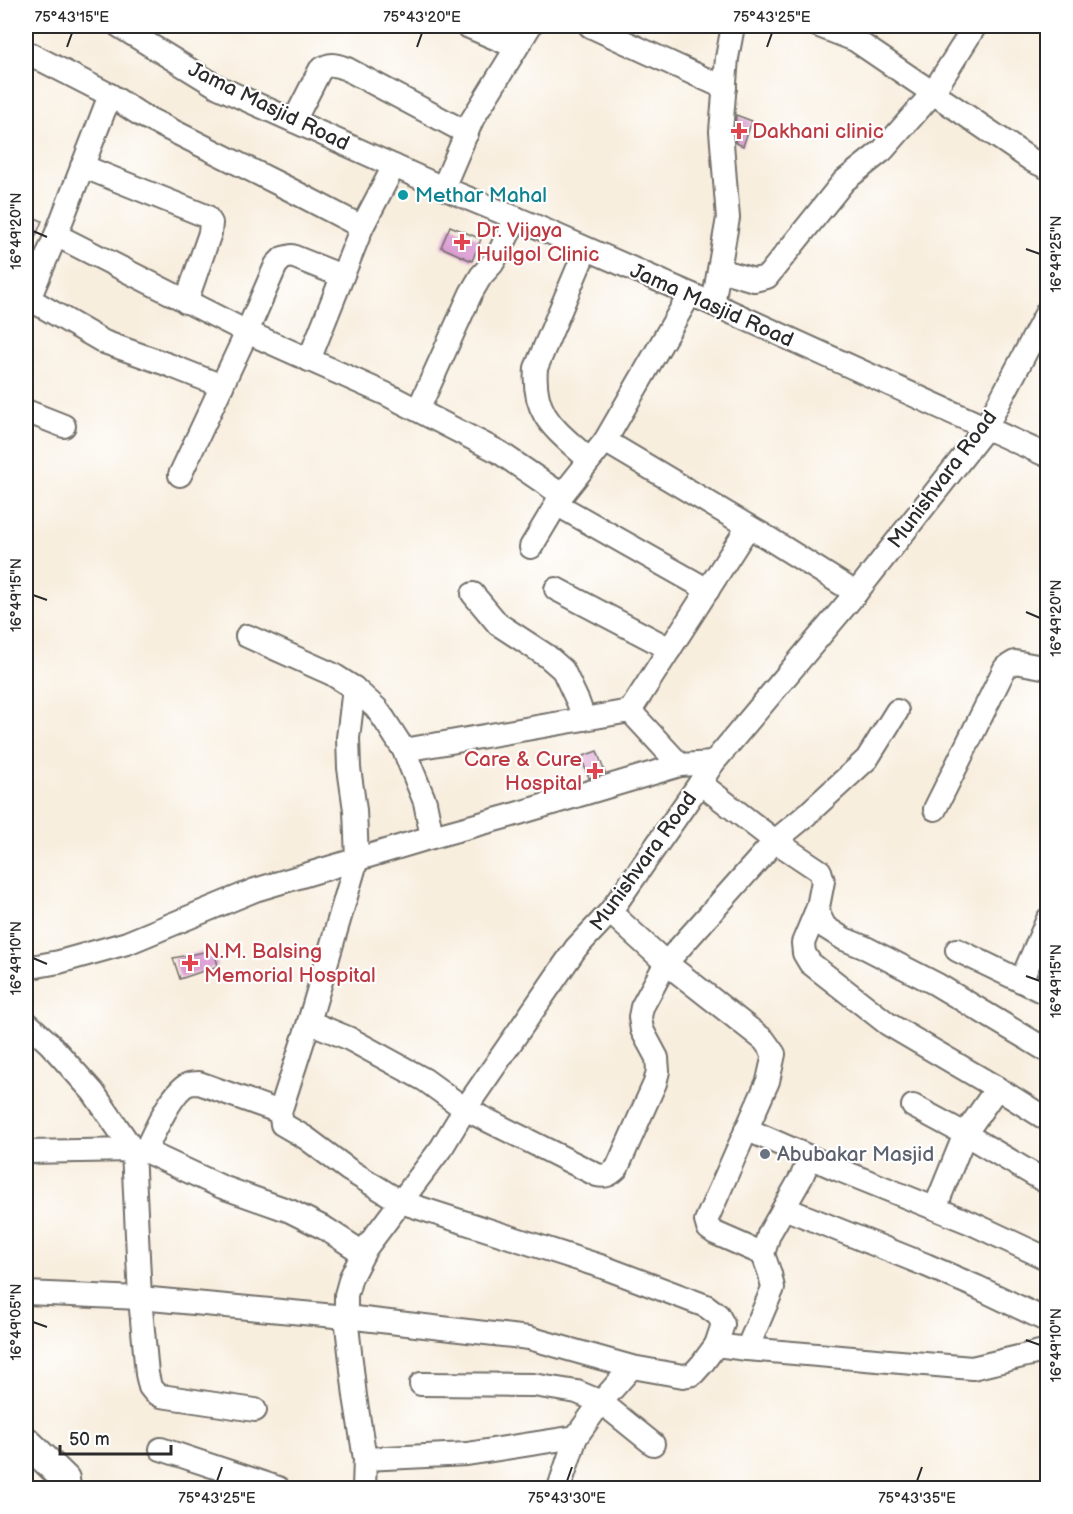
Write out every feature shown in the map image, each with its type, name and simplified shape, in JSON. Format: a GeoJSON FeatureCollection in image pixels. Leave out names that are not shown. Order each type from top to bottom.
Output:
{"type":"FeatureCollection","features":[{"type":"Feature","properties":{"kind":"main road"},"geometry":{"type":"LineString","coordinates":[[26,1441],[70,1485]]}},
{"type":"Feature","properties":{"kind":"street","name":"Jama Masjid Road"},"geometry":{"type":"LineString","coordinates":[[119,26],[218,87],[443,188],[713,304],[1047,456]]}},
{"type":"Feature","properties":{"kind":"street"},"geometry":{"type":"LineString","coordinates":[[467,26],[516,48]]}},
{"type":"Feature","properties":{"kind":"street"},"geometry":{"type":"LineString","coordinates":[[443,188],[472,120],[530,26]]}},
{"type":"Feature","properties":{"kind":"street"},"geometry":{"type":"LineString","coordinates":[[590,26],[725,88]]}},
{"type":"Feature","properties":{"kind":"street"},"geometry":{"type":"LineString","coordinates":[[713,304],[728,218],[721,131],[727,58],[733,26]]}},
{"type":"Feature","properties":{"kind":"street"},"geometry":{"type":"LineString","coordinates":[[819,26],[855,40],[932,94],[1047,168]]}},
{"type":"Feature","properties":{"kind":"street"},"geometry":{"type":"LineString","coordinates":[[720,270],[754,280],[767,277],[844,181],[883,150],[932,94],[975,26]]}},
{"type":"Feature","properties":{"kind":"street"},"geometry":{"type":"LineString","coordinates":[[26,54],[110,95],[141,115],[362,227]]}},
{"type":"Feature","properties":{"kind":"street"},"geometry":{"type":"LineString","coordinates":[[294,121],[320,70],[327,65],[335,64],[466,133]]}},
{"type":"Feature","properties":{"kind":"street"},"geometry":{"type":"LineString","coordinates":[[110,95],[56,235],[27,300],[104,342],[222,386]]}},
{"type":"Feature","properties":{"kind":"street"},"geometry":{"type":"LineString","coordinates":[[82,166],[206,216],[211,223],[210,233],[186,302]]}},
{"type":"Feature","properties":{"kind":"street"},"geometry":{"type":"LineString","coordinates":[[309,360],[362,227],[394,166]]}},
{"type":"Feature","properties":{"kind":"street"},"geometry":{"type":"LineString","coordinates":[[418,410],[471,293],[481,276],[492,264],[516,218]]}},
{"type":"Feature","properties":{"kind":"street"},"geometry":{"type":"LineString","coordinates":[[56,235],[247,332],[386,394],[499,452],[559,500],[708,590]]}},
{"type":"Feature","properties":{"kind":"street"},"geometry":{"type":"LineString","coordinates":[[586,249],[536,368],[535,385],[538,402],[548,421],[589,460]]}},
{"type":"Feature","properties":{"kind":"street"},"geometry":{"type":"LineString","coordinates":[[180,475],[276,265],[283,258],[292,256],[342,276]]}},
{"type":"Feature","properties":{"kind":"street"},"geometry":{"type":"LineString","coordinates":[[531,547],[559,500],[605,441],[690,294]]}},
{"type":"Feature","properties":{"kind":"street","name":"Munishvara Road"},"geometry":{"type":"LineString","coordinates":[[364,1488],[365,1459],[346,1317],[346,1295],[351,1276],[363,1253],[442,1147],[465,1109],[576,948],[610,912],[713,763],[856,593],[985,429],[1047,310]]}},
{"type":"Feature","properties":{"kind":"street"},"geometry":{"type":"LineString","coordinates":[[26,411],[64,426]]}},
{"type":"Feature","properties":{"kind":"street"},"geometry":{"type":"LineString","coordinates":[[605,441],[856,593]]}},
{"type":"Feature","properties":{"kind":"street"},"geometry":{"type":"LineString","coordinates":[[404,750],[630,711],[748,527]]}},
{"type":"Feature","properties":{"kind":"street"},"geometry":{"type":"LineString","coordinates":[[556,589],[670,650]]}},
{"type":"Feature","properties":{"kind":"street"},"geometry":{"type":"LineString","coordinates":[[474,594],[498,624],[547,656],[563,670],[584,719]]}},
{"type":"Feature","properties":{"kind":"street"},"geometry":{"type":"LineString","coordinates":[[247,636],[332,674],[354,688],[376,708],[404,750],[425,802],[432,837]]}},
{"type":"Feature","properties":{"kind":"street"},"geometry":{"type":"LineString","coordinates":[[935,809],[1005,668],[1015,662],[1047,668]]}},
{"type":"Feature","properties":{"kind":"street"},"geometry":{"type":"LineString","coordinates":[[26,1293],[140,1298],[346,1317],[529,1338],[632,1367],[683,1376],[693,1374],[716,1345],[723,1324],[718,1315],[706,1306],[603,1268],[401,1202],[282,1124],[280,1112],[357,859],[348,738],[354,688]]}},
{"type":"Feature","properties":{"kind":"street"},"geometry":{"type":"LineString","coordinates":[[630,711],[680,765]]}},
{"type":"Feature","properties":{"kind":"street"},"geometry":{"type":"LineString","coordinates":[[309,1022],[348,1038],[426,1080],[465,1109],[597,1175],[611,1174],[617,1168],[655,1083],[658,1071],[657,1058],[642,1030],[640,1017],[642,1007],[666,963],[775,841],[867,759],[897,711]]}},
{"type":"Feature","properties":{"kind":"street"},"geometry":{"type":"LineString","coordinates":[[26,968],[58,962],[127,943],[255,890],[357,859],[680,765],[713,763]]}},
{"type":"Feature","properties":{"kind":"street"},"geometry":{"type":"LineString","coordinates":[[700,783],[775,841],[820,872],[823,881],[818,907],[803,943],[804,953],[810,963],[888,1024],[1047,1120]]}},
{"type":"Feature","properties":{"kind":"street"},"geometry":{"type":"LineString","coordinates":[[818,907],[825,927],[834,933],[936,984],[1047,1051]]}},
{"type":"Feature","properties":{"kind":"street"},"geometry":{"type":"LineString","coordinates":[[610,912],[666,963],[764,1040],[774,1054],[768,1081],[706,1221],[708,1228],[715,1233],[763,1254]]}},
{"type":"Feature","properties":{"kind":"street"},"geometry":{"type":"LineString","coordinates":[[1021,981],[1047,919]]}},
{"type":"Feature","properties":{"kind":"street"},"geometry":{"type":"LineString","coordinates":[[957,950],[1047,994]]}},
{"type":"Feature","properties":{"kind":"street"},"geometry":{"type":"LineString","coordinates":[[26,1022],[50,1044],[93,1092],[139,1151]]}},
{"type":"Feature","properties":{"kind":"street"},"geometry":{"type":"LineString","coordinates":[[255,1410],[161,1396],[150,1386],[140,1298],[139,1151],[169,1104],[188,1084],[199,1083],[280,1112]]}},
{"type":"Feature","properties":{"kind":"street"},"geometry":{"type":"LineString","coordinates":[[935,1208],[965,1134],[997,1088]]}},
{"type":"Feature","properties":{"kind":"street"},"geometry":{"type":"LineString","coordinates":[[913,1106],[1047,1183]]}},
{"type":"Feature","properties":{"kind":"street"},"geometry":{"type":"LineString","coordinates":[[746,1130],[971,1223],[1047,1258]]}},
{"type":"Feature","properties":{"kind":"street"},"geometry":{"type":"LineString","coordinates":[[26,1152],[139,1151],[222,1187],[290,1211],[326,1229],[363,1253]]}},
{"type":"Feature","properties":{"kind":"street"},"geometry":{"type":"LineString","coordinates":[[747,1349],[772,1288],[763,1254],[769,1234],[810,1158]]}},
{"type":"Feature","properties":{"kind":"street"},"geometry":{"type":"LineString","coordinates":[[784,1208],[957,1278],[1047,1321]]}},
{"type":"Feature","properties":{"kind":"street"},"geometry":{"type":"LineString","coordinates":[[716,1345],[972,1368],[1047,1350]]}},
{"type":"Feature","properties":{"kind":"street"},"geometry":{"type":"LineString","coordinates":[[559,1488],[576,1437],[632,1367]]}},
{"type":"Feature","properties":{"kind":"street"},"geometry":{"type":"LineString","coordinates":[[422,1384],[533,1385],[577,1392],[602,1402],[653,1444]]}},
{"type":"Feature","properties":{"kind":"street"},"geometry":{"type":"LineString","coordinates":[[365,1459],[467,1454],[576,1437]]}},
{"type":"Feature","properties":{"kind":"street"},"geometry":{"type":"LineString","coordinates":[[161,1449],[278,1488]]}},
{"type":"Feature","properties":{"kind":"building"},"geometry":{"type":"Polygon","coordinates":[[[736,115],[752,121],[743,146],[736,143],[736,115]]]}},
{"type":"Feature","properties":{"kind":"building"},"geometry":{"type":"Polygon","coordinates":[[[26,214],[42,221],[26,260],[26,214]]]}},
{"type":"Feature","properties":{"kind":"building"},"geometry":{"type":"Polygon","coordinates":[[[450,226],[481,239],[472,261],[441,247],[450,226]]]}},
{"type":"Feature","properties":{"kind":"building"},"geometry":{"type":"Polygon","coordinates":[[[597,751],[605,773],[589,778],[581,757],[597,751]]]}},
{"type":"Feature","properties":{"kind":"building"},"geometry":{"type":"Polygon","coordinates":[[[214,950],[218,966],[180,979],[173,958],[214,950]]]}},
{"type":"Feature","properties":{"kind":"place","name":"Dakhani clinic"},"geometry":{"type":"Point","coordinates":[739,131]}},
{"type":"Feature","properties":{"kind":"place","name":"Methar Mahal"},"geometry":{"type":"Point","coordinates":[403,195]}},
{"type":"Feature","properties":{"kind":"place","name":"Dr. Vijaya Huilgol Clinic"},"geometry":{"type":"Point","coordinates":[462,242]}},
{"type":"Feature","properties":{"kind":"place","name":"Care & Cure Hospital"},"geometry":{"type":"Point","coordinates":[595,771]}},
{"type":"Feature","properties":{"kind":"place","name":"N.M. Balsing Memorial Hospital"},"geometry":{"type":"Point","coordinates":[190,963]}},
{"type":"Feature","properties":{"kind":"place","name":"Abubakar Masjid"},"geometry":{"type":"Point","coordinates":[765,1154]}}]}
